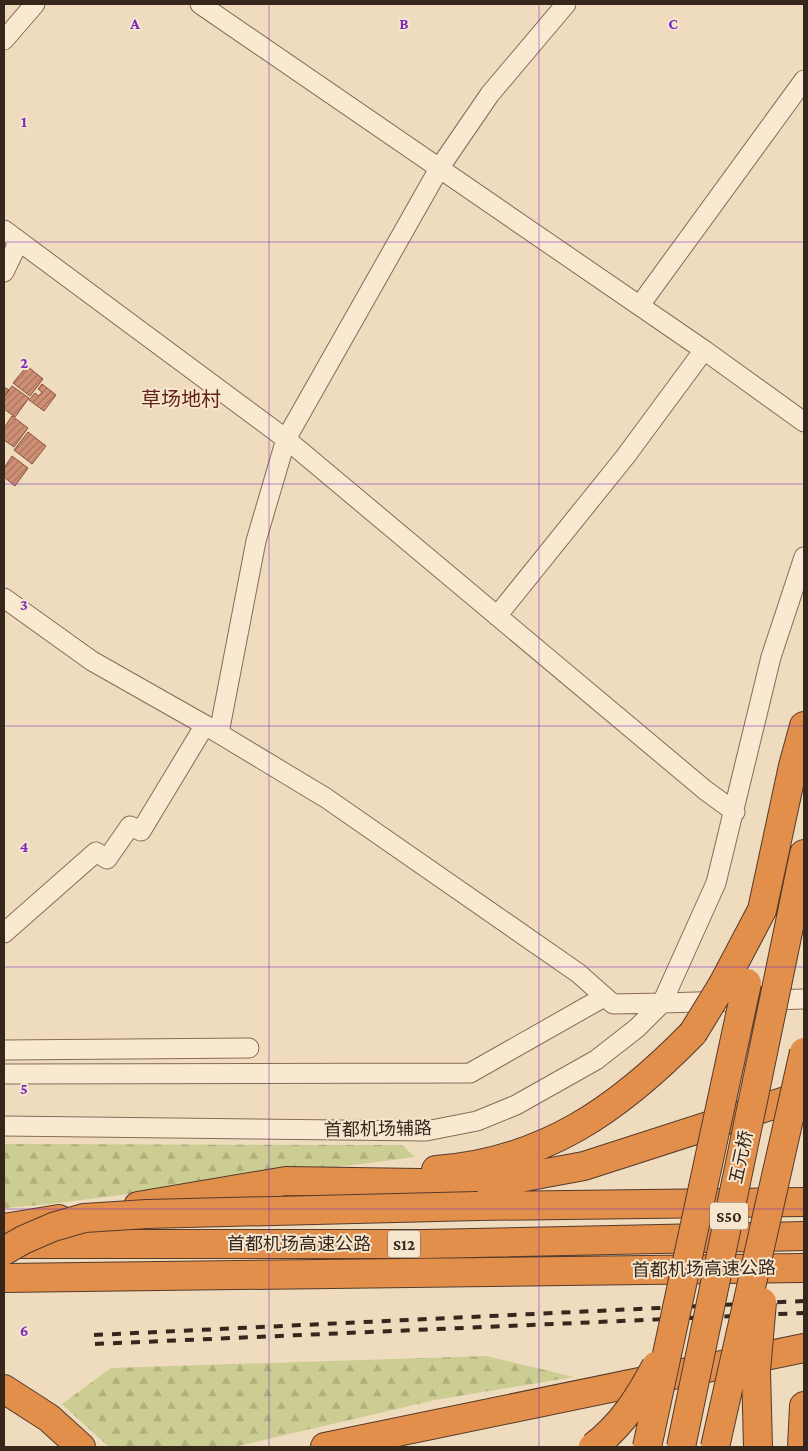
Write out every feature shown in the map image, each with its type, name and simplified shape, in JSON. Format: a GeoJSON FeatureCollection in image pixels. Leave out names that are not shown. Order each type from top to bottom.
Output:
{"type":"FeatureCollection","features":[{"type":"Feature","properties":{"kind":"highway"},"geometry":{"type":"LineString","coordinates":[[647,1447],[674,1328],[735,983],[762,910],[793,766],[804,726]]}},
{"type":"Feature","properties":{"kind":"highway","name":"五元桥"},"geometry":{"type":"LineString","coordinates":[[681,1447],[804,854]]}},
{"type":"Feature","properties":{"kind":"highway"},"geometry":{"type":"LineString","coordinates":[[4,1228],[286,1181],[440,1169],[491,1162],[539,1148],[604,1111],[657,1071],[693,1033],[735,983]]}},
{"type":"Feature","properties":{"kind":"highway","name":"五元桥"},"geometry":{"type":"LineString","coordinates":[[715,1447],[804,1052]]}},
{"type":"Feature","properties":{"kind":"highway"},"geometry":{"type":"LineString","coordinates":[[286,1181],[487,1184],[584,1166],[804,1095]]}},
{"type":"Feature","properties":{"kind":"highway"},"geometry":{"type":"LineString","coordinates":[[758,1447],[756,1371],[772,1188]]}},
{"type":"Feature","properties":{"kind":"highway"},"geometry":{"type":"LineString","coordinates":[[4,1251],[23,1240],[53,1227],[84,1218],[147,1214],[478,1206],[804,1202]]}},
{"type":"Feature","properties":{"kind":"highway","name":"首都机场高速公路"},"geometry":{"type":"LineString","coordinates":[[4,1244],[424,1244],[804,1236]]}},
{"type":"Feature","properties":{"kind":"highway","name":"首都机场高速公路"},"geometry":{"type":"LineString","coordinates":[[4,1278],[804,1268]]}},
{"type":"Feature","properties":{"kind":"highway"},"geometry":{"type":"LineString","coordinates":[[593,1447],[624,1419],[640,1397],[674,1328]]}},
{"type":"Feature","properties":{"kind":"highway"},"geometry":{"type":"LineString","coordinates":[[325,1447],[426,1425],[624,1387],[804,1348]]}},
{"type":"Feature","properties":{"kind":"highway"},"geometry":{"type":"LineString","coordinates":[[4,1389],[49,1418],[81,1447]]}},
{"type":"Feature","properties":{"kind":"highway"},"geometry":{"type":"LineString","coordinates":[[802,1447],[804,1406]]}},
{"type":"Feature","properties":{"kind":"street"},"geometry":{"type":"LineString","coordinates":[[4,40],[35,4]]}},
{"type":"Feature","properties":{"kind":"street"},"geometry":{"type":"LineString","coordinates":[[200,4],[640,305],[804,422]]}},
{"type":"Feature","properties":{"kind":"street"},"geometry":{"type":"LineString","coordinates":[[4,933],[96,852],[107,859],[130,826],[141,831],[212,729],[256,541],[286,439],[440,167],[490,94],[566,4]]}},
{"type":"Feature","properties":{"kind":"street"},"geometry":{"type":"LineString","coordinates":[[640,305],[804,80]]}},
{"type":"Feature","properties":{"kind":"street"},"geometry":{"type":"LineString","coordinates":[[4,230],[286,439],[705,790],[734,812]]}},
{"type":"Feature","properties":{"kind":"street"},"geometry":{"type":"LineString","coordinates":[[4,272],[19,241]]}},
{"type":"Feature","properties":{"kind":"street"},"geometry":{"type":"LineString","coordinates":[[497,616],[625,457],[704,350]]}},
{"type":"Feature","properties":{"kind":"street","name":"首都机场辅路"},"geometry":{"type":"LineString","coordinates":[[4,1126],[426,1131],[477,1121],[516,1105],[596,1060],[637,1028],[662,1002],[716,883],[771,657],[804,557]]}},
{"type":"Feature","properties":{"kind":"street"},"geometry":{"type":"LineString","coordinates":[[4,598],[92,661],[212,729],[342,810],[578,973],[612,1004],[804,999]]}},
{"type":"Feature","properties":{"kind":"street"},"geometry":{"type":"LineString","coordinates":[[4,1074],[470,1073],[604,997]]}},
{"type":"Feature","properties":{"kind":"street"},"geometry":{"type":"LineString","coordinates":[[4,1050],[250,1048]]}},
{"type":"Feature","properties":{"kind":"green space"},"geometry":{"type":"Polygon","coordinates":[[[4,1144],[402,1145],[415,1157],[51,1204],[4,1208],[4,1144]]]}},
{"type":"Feature","properties":{"kind":"green space"},"geometry":{"type":"Polygon","coordinates":[[[486,1356],[574,1377],[435,1400],[234,1447],[109,1447],[62,1404],[111,1368],[486,1356]]]}},
{"type":"Feature","properties":{"kind":"building"},"geometry":{"type":"Polygon","coordinates":[[[27,366],[43,379],[30,396],[13,383],[27,366]]]}},
{"type":"Feature","properties":{"kind":"building"},"geometry":{"type":"Polygon","coordinates":[[[42,384],[56,395],[44,411],[29,400],[35,393],[39,396],[42,392],[38,389],[42,384]]]}},
{"type":"Feature","properties":{"kind":"building"},"geometry":{"type":"Polygon","coordinates":[[[12,386],[29,398],[15,417],[4,409],[4,397],[12,386]]]}},
{"type":"Feature","properties":{"kind":"building"},"geometry":{"type":"Polygon","coordinates":[[[4,387],[9,390],[4,397],[4,387]]]}},
{"type":"Feature","properties":{"kind":"building"},"geometry":{"type":"Polygon","coordinates":[[[12,416],[28,428],[14,447],[4,440],[4,428],[12,416]]]}},
{"type":"Feature","properties":{"kind":"building"},"geometry":{"type":"Polygon","coordinates":[[[28,432],[46,446],[32,464],[14,450],[28,432]]]}},
{"type":"Feature","properties":{"kind":"building"},"geometry":{"type":"Polygon","coordinates":[[[12,456],[28,468],[15,486],[4,477],[4,468],[12,456]]]}},
{"type":"Feature","properties":{"kind":"railway"},"geometry":{"type":"LineString","coordinates":[[94,1335],[804,1301]]}},
{"type":"Feature","properties":{"kind":"railway"},"geometry":{"type":"LineString","coordinates":[[95,1344],[804,1313]]}},
{"type":"Feature","properties":{"kind":"district","name":"草场地村"},"geometry":{"type":"Point","coordinates":[181,399]}}]}
